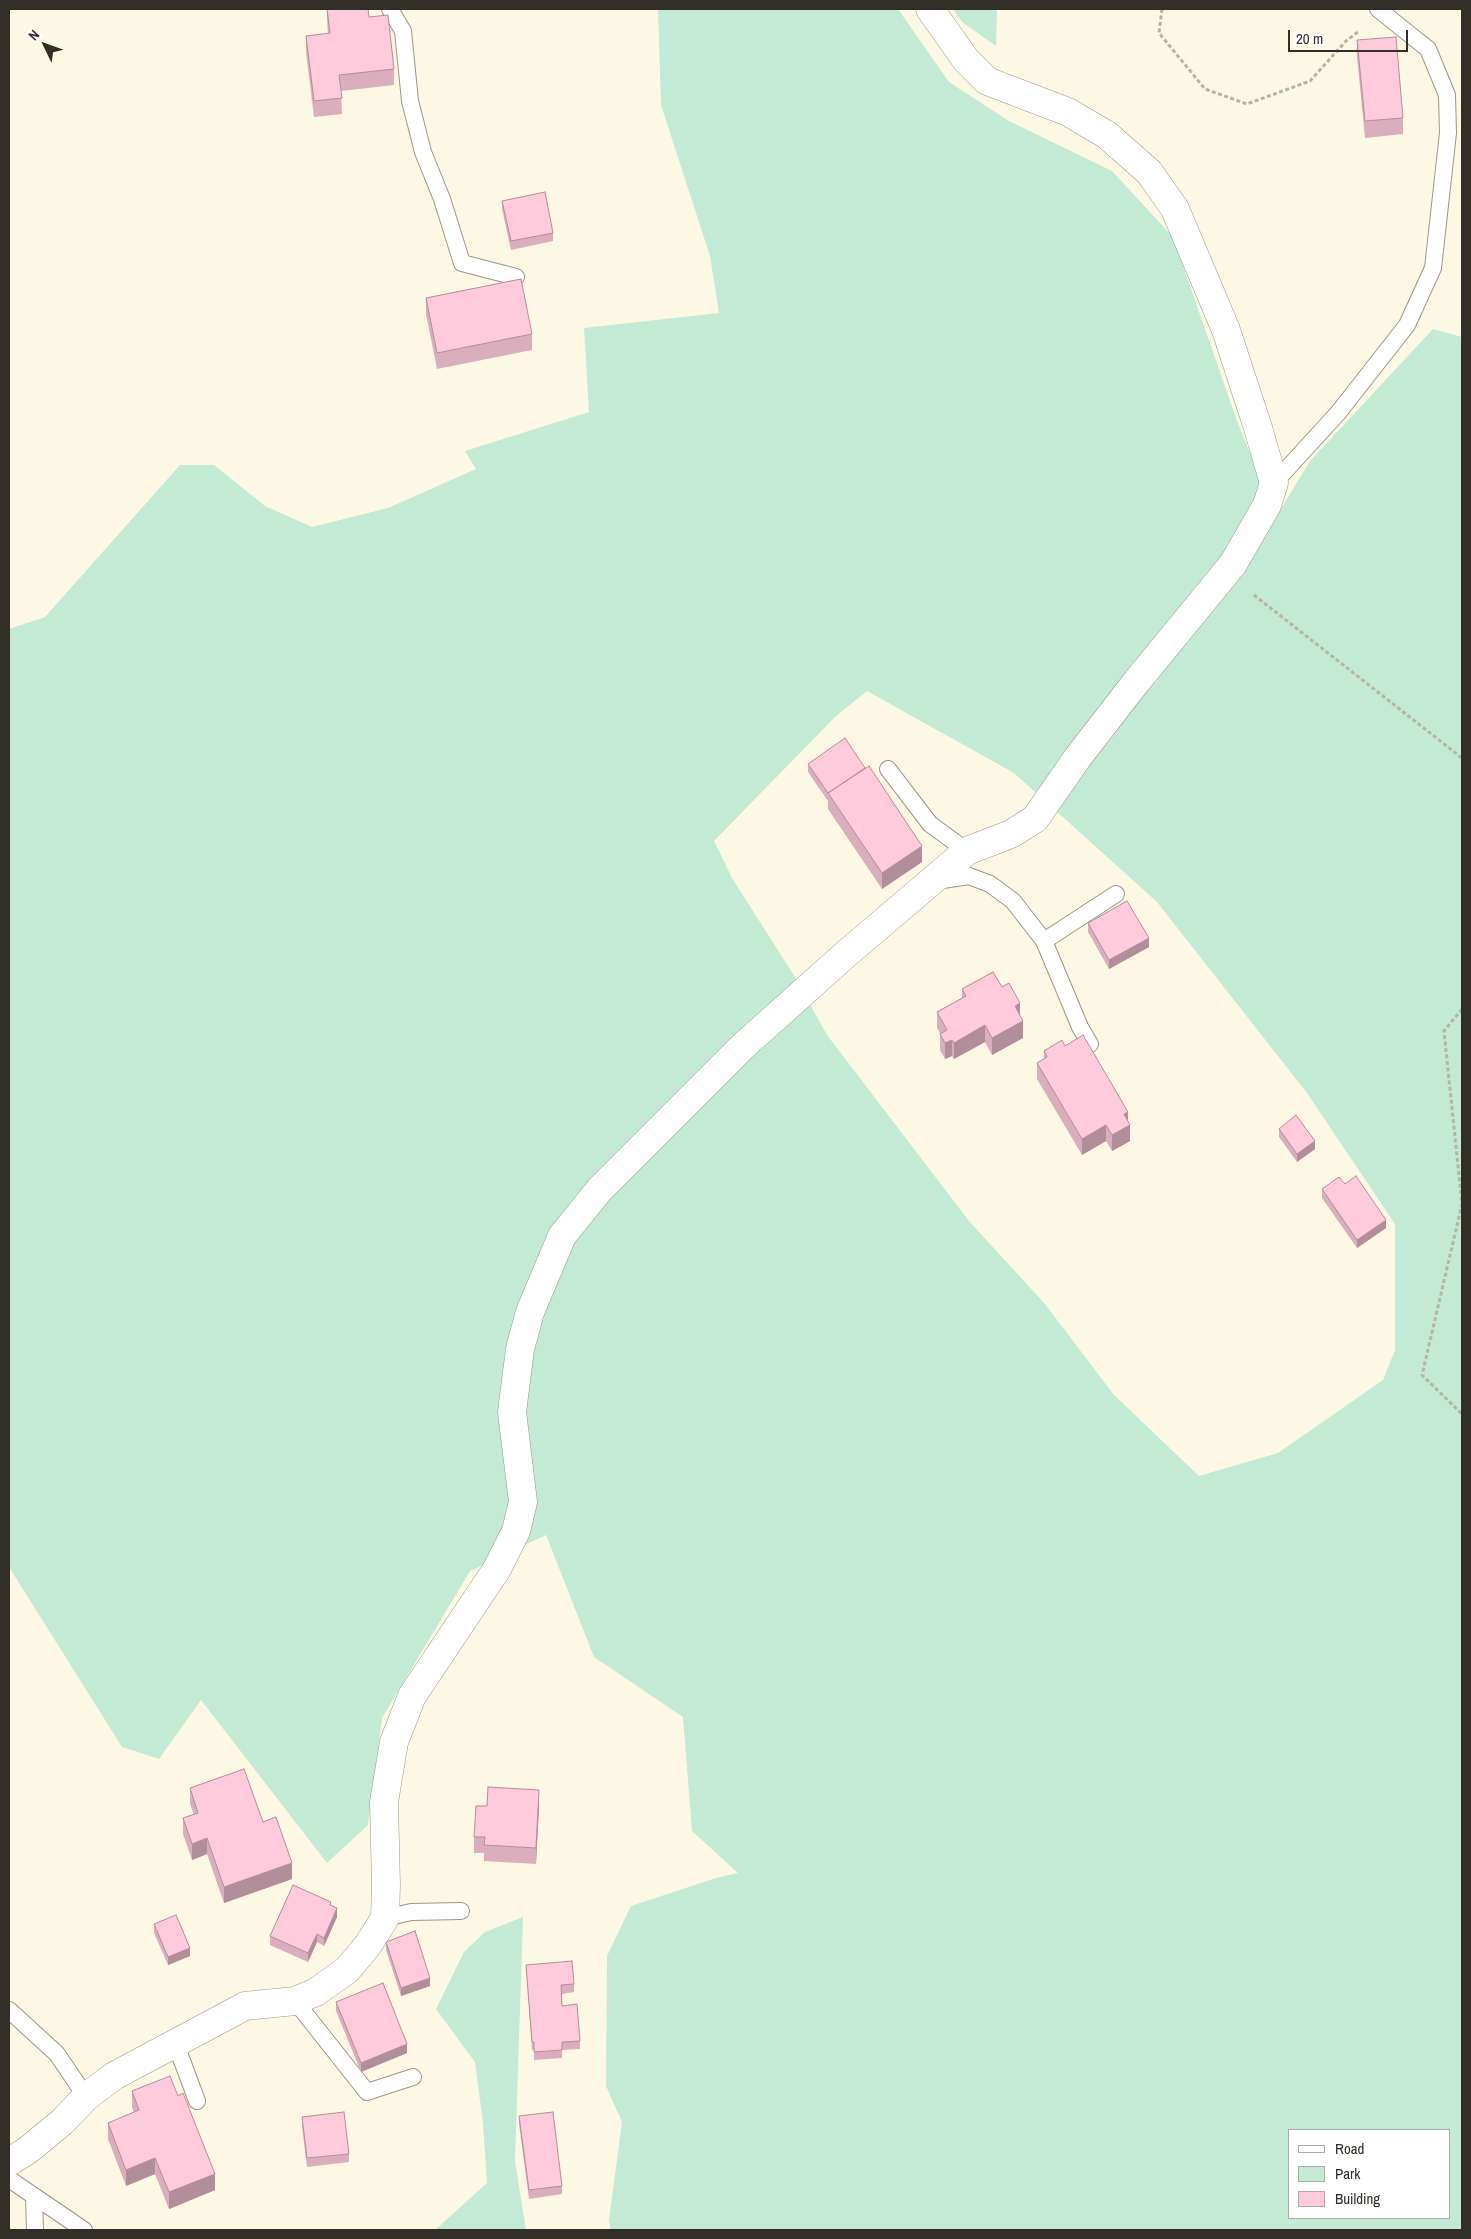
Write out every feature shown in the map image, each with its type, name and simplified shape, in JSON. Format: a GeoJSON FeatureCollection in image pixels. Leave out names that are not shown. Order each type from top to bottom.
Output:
{"type":"FeatureCollection","features":[{"type":"Feature","properties":{"kind":"street"},"geometry":{"type":"LineString","coordinates":[[9,2162],[28,2150],[62,2122],[86,2097],[114,2076],[245,2006],[295,2001],[316,1992],[347,1970],[368,1945],[385,1918],[384,1802],[394,1742],[412,1696],[497,1569],[516,1531],[523,1502],[512,1412],[520,1349],[530,1312],[562,1236],[600,1189],[741,1048],[967,851],[1012,834],[1035,819],[1078,757],[1137,681],[1226,573],[1267,505],[1274,483],[1226,330],[1176,209],[1149,172],[1107,135],[1068,112],[987,81],[966,60],[930,9]]}},
{"type":"Feature","properties":{"kind":"lane"},"geometry":{"type":"LineString","coordinates":[[390,9],[403,32],[410,101],[423,152],[442,199],[462,263],[516,277]]}},
{"type":"Feature","properties":{"kind":"lane"},"geometry":{"type":"LineString","coordinates":[[1274,483],[1338,413],[1407,325],[1433,268],[1448,134],[1447,94],[1428,49],[1380,11]]}},
{"type":"Feature","properties":{"kind":"lane"},"geometry":{"type":"LineString","coordinates":[[888,769],[930,824],[967,851]]}},
{"type":"Feature","properties":{"kind":"lane"},"geometry":{"type":"LineString","coordinates":[[932,882],[969,876],[990,884],[1013,901],[1044,940],[1080,1027],[1090,1044]]}},
{"type":"Feature","properties":{"kind":"lane"},"geometry":{"type":"LineString","coordinates":[[1044,940],[1116,894]]}},
{"type":"Feature","properties":{"kind":"lane"},"geometry":{"type":"LineString","coordinates":[[385,1918],[411,1912],[461,1911]]}},
{"type":"Feature","properties":{"kind":"lane"},"geometry":{"type":"LineString","coordinates":[[295,2001],[367,2092],[413,2077]]}},
{"type":"Feature","properties":{"kind":"lane"},"geometry":{"type":"LineString","coordinates":[[9,2010],[57,2054],[86,2097]]}},
{"type":"Feature","properties":{"kind":"lane"},"geometry":{"type":"LineString","coordinates":[[175,2042],[197,2101]]}},
{"type":"Feature","properties":{"kind":"lane"},"geometry":{"type":"LineString","coordinates":[[9,2179],[84,2230]]}},
{"type":"Feature","properties":{"kind":"lane"},"geometry":{"type":"LineString","coordinates":[[34,2196],[35,2230]]}},
{"type":"Feature","properties":{"kind":"path"},"geometry":{"type":"LineString","coordinates":[[1162,9],[1159,33],[1205,89],[1247,104],[1310,81],[1346,41],[1380,11]]}},
{"type":"Feature","properties":{"kind":"path"},"geometry":{"type":"LineString","coordinates":[[1226,573],[1462,758]]}},
{"type":"Feature","properties":{"kind":"path"},"geometry":{"type":"LineString","coordinates":[[1462,1009],[1444,1032],[1462,1204],[1422,1375],[1462,1414]]}},
{"type":"Feature","properties":{"kind":"green space"},"geometry":{"type":"Polygon","coordinates":[[[658,9],[898,9],[949,82],[1009,121],[1112,171],[1173,237],[1237,421],[1276,517],[1310,461],[1433,329],[1462,337],[1462,2230],[611,2230],[609,2220],[622,2122],[606,2086],[607,1956],[631,1906],[716,1878],[738,1873],[692,1831],[683,1717],[594,1657],[546,1535],[470,1571],[382,1718],[368,1825],[327,1863],[201,1700],[159,1759],[122,1747],[9,1567],[9,629],[45,617],[180,465],[214,465],[265,506],[312,527],[388,508],[476,469],[465,451],[589,412],[584,328],[719,313],[710,256],[661,105],[658,9]],[[867,691],[835,717],[714,841],[732,878],[793,974],[827,1035],[969,1221],[1045,1304],[1114,1395],[1199,1476],[1278,1453],[1383,1380],[1395,1350],[1395,1224],[1307,1093],[1157,902],[1014,773],[867,691]]]}},
{"type":"Feature","properties":{"kind":"green space"},"geometry":{"type":"Polygon","coordinates":[[[953,9],[997,9],[996,46],[962,22],[953,9]]]}},
{"type":"Feature","properties":{"kind":"green space"},"geometry":{"type":"Polygon","coordinates":[[[523,1917],[515,2161],[526,2230],[435,2230],[487,2183],[483,2123],[475,2062],[436,2009],[464,1952],[485,1932],[523,1917]]]}},
{"type":"Feature","properties":{"kind":"building"},"geometry":{"type":"Polygon","coordinates":[[[327,9],[368,9],[369,17],[388,15],[394,69],[339,75],[342,98],[314,101],[306,36],[330,33],[327,9]]]}},
{"type":"Feature","properties":{"kind":"building"},"geometry":{"type":"Polygon","coordinates":[[[1396,37],[1403,118],[1365,121],[1357,40],[1396,37]]]}},
{"type":"Feature","properties":{"kind":"building"},"geometry":{"type":"Polygon","coordinates":[[[545,192],[553,233],[511,241],[502,201],[545,192]]]}},
{"type":"Feature","properties":{"kind":"building"},"geometry":{"type":"Polygon","coordinates":[[[521,279],[532,334],[437,353],[426,298],[521,279]]]}},
{"type":"Feature","properties":{"kind":"building"},"geometry":{"type":"Polygon","coordinates":[[[845,738],[865,768],[828,793],[808,764],[845,738]]]}},
{"type":"Feature","properties":{"kind":"building"},"geometry":{"type":"Polygon","coordinates":[[[869,766],[922,846],[882,873],[828,793],[869,766]]]}},
{"type":"Feature","properties":{"kind":"building"},"geometry":{"type":"Polygon","coordinates":[[[1127,901],[1149,938],[1109,960],[1088,923],[1127,901]]]}},
{"type":"Feature","properties":{"kind":"building"},"geometry":{"type":"Polygon","coordinates":[[[993,972],[1002,987],[1009,983],[1020,1003],[1015,1006],[1023,1021],[992,1038],[985,1025],[954,1043],[952,1040],[945,1043],[940,1034],[947,1030],[937,1012],[966,996],[962,989],[993,972]]]}},
{"type":"Feature","properties":{"kind":"building"},"geometry":{"type":"Polygon","coordinates":[[[1083,1035],[1128,1112],[1124,1114],[1130,1125],[1112,1135],[1106,1125],[1082,1139],[1037,1063],[1047,1057],[1044,1051],[1062,1040],[1065,1046],[1083,1035]]]}},
{"type":"Feature","properties":{"kind":"building"},"geometry":{"type":"Polygon","coordinates":[[[1296,1115],[1315,1141],[1297,1154],[1279,1129],[1296,1115]]]}},
{"type":"Feature","properties":{"kind":"building"},"geometry":{"type":"Polygon","coordinates":[[[1356,1176],[1386,1220],[1357,1240],[1322,1189],[1339,1177],[1345,1184],[1356,1176]]]}},
{"type":"Feature","properties":{"kind":"building"},"geometry":{"type":"Polygon","coordinates":[[[244,1769],[263,1822],[276,1817],[292,1863],[224,1887],[207,1838],[192,1844],[183,1818],[198,1813],[190,1788],[244,1769]]]}},
{"type":"Feature","properties":{"kind":"building"},"geometry":{"type":"Polygon","coordinates":[[[488,1787],[539,1790],[536,1848],[484,1845],[485,1837],[474,1837],[476,1806],[487,1806],[488,1787]]]}},
{"type":"Feature","properties":{"kind":"building"},"geometry":{"type":"Polygon","coordinates":[[[293,1885],[331,1902],[330,1905],[337,1908],[324,1938],[317,1934],[308,1953],[270,1936],[293,1885]]]}},
{"type":"Feature","properties":{"kind":"building"},"geometry":{"type":"Polygon","coordinates":[[[176,1915],[190,1948],[168,1957],[154,1924],[176,1915]]]}},
{"type":"Feature","properties":{"kind":"building"},"geometry":{"type":"Polygon","coordinates":[[[415,1931],[430,1978],[401,1988],[386,1942],[415,1931]]]}},
{"type":"Feature","properties":{"kind":"building"},"geometry":{"type":"Polygon","coordinates":[[[572,1961],[574,1984],[561,1985],[562,2006],[577,2004],[580,2041],[562,2042],[562,2050],[534,2052],[526,1965],[572,1961]]]}},
{"type":"Feature","properties":{"kind":"building"},"geometry":{"type":"Polygon","coordinates":[[[383,1983],[407,2044],[361,2063],[336,2002],[383,1983]]]}},
{"type":"Feature","properties":{"kind":"building"},"geometry":{"type":"Polygon","coordinates":[[[170,2076],[178,2096],[183,2093],[215,2174],[169,2192],[155,2158],[126,2170],[108,2123],[139,2110],[132,2091],[170,2076]]]}},
{"type":"Feature","properties":{"kind":"building"},"geometry":{"type":"Polygon","coordinates":[[[344,2112],[349,2154],[307,2158],[302,2117],[344,2112]]]}},
{"type":"Feature","properties":{"kind":"building"},"geometry":{"type":"Polygon","coordinates":[[[553,2112],[562,2186],[529,2190],[519,2116],[553,2112]]]}}]}
